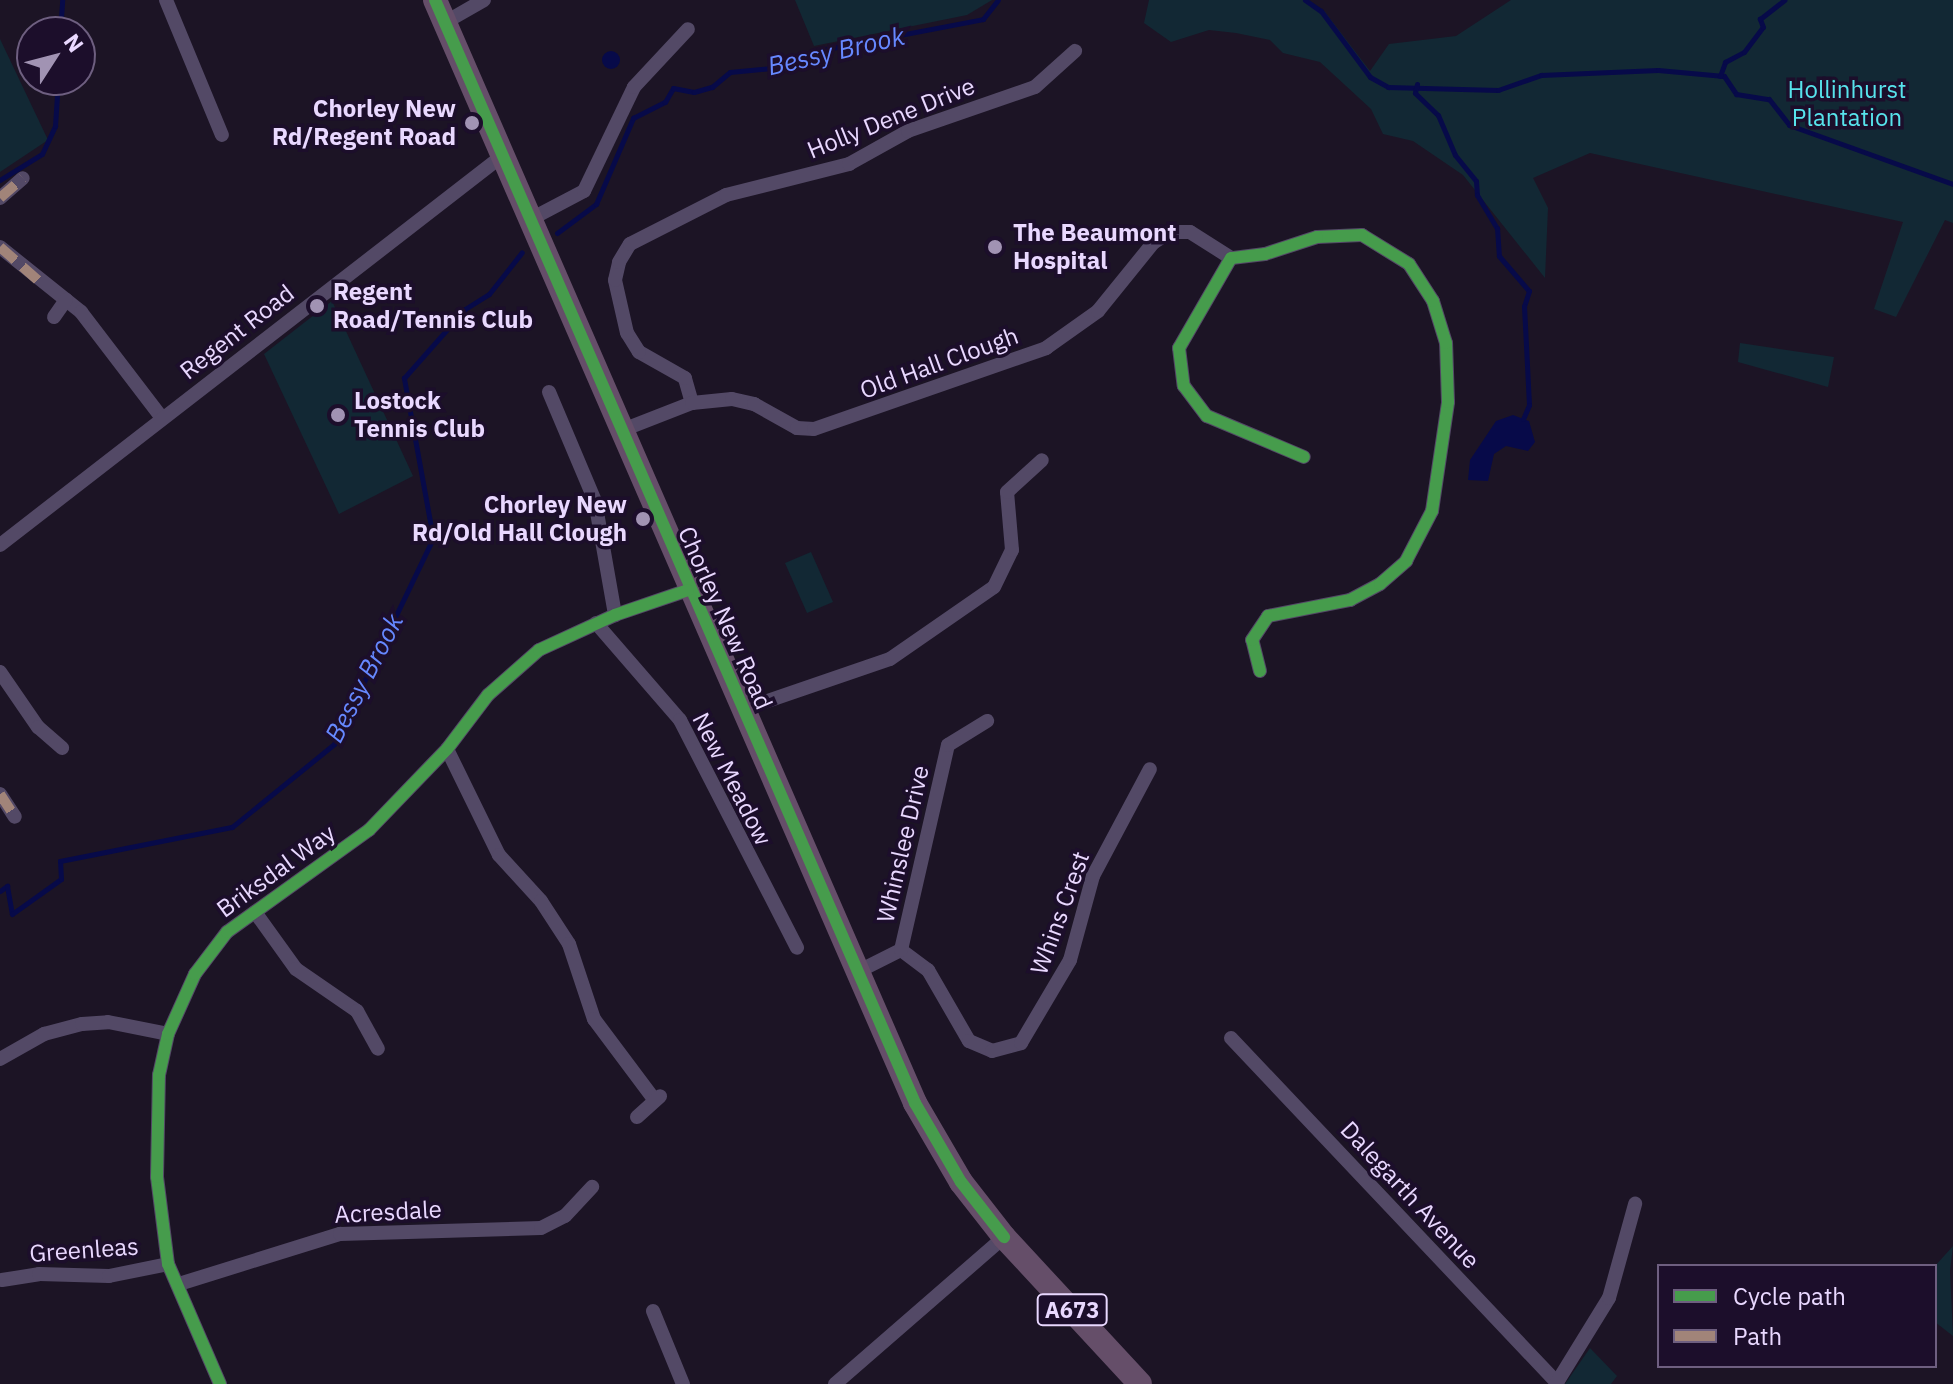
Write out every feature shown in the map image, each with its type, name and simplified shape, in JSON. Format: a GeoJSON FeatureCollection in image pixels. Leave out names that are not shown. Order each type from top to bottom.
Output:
{"type":"FeatureCollection","features":[{"type":"Feature","properties":{"kind":"highway","name":"Chorley New Road"},"geometry":{"type":"LineString","coordinates":[[435,0],[688,590],[933,1138],[1004,1237],[1140,1384]]}},
{"type":"Feature","properties":{"kind":"street"},"geometry":{"type":"LineString","coordinates":[[166,0],[222,135]]}},
{"type":"Feature","properties":{"kind":"street"},"geometry":{"type":"LineString","coordinates":[[444,23],[484,0]]}},
{"type":"Feature","properties":{"kind":"street"},"geometry":{"type":"LineString","coordinates":[[529,220],[584,191],[634,87],[689,26]]}},
{"type":"Feature","properties":{"kind":"street","name":"Holly Dene Drive"},"geometry":{"type":"LineString","coordinates":[[692,403],[685,378],[639,352],[627,333],[615,280],[619,262],[630,244],[726,195],[849,164],[908,131],[1035,87],[1075,51]]}},
{"type":"Feature","properties":{"kind":"street","name":"Regent Road"},"geometry":{"type":"LineString","coordinates":[[0,545],[502,156]]}},
{"type":"Feature","properties":{"kind":"street"},"geometry":{"type":"LineString","coordinates":[[0,198],[23,178]]}},
{"type":"Feature","properties":{"kind":"street","name":"Old Hall Clough"},"geometry":{"type":"LineString","coordinates":[[620,431],[692,403],[744,400],[797,428],[814,429],[1046,348],[1098,311],[1153,243],[1170,232],[1190,232],[1231,258]]}},
{"type":"Feature","properties":{"kind":"street"},"geometry":{"type":"LineString","coordinates":[[1260,671],[1252,640],[1268,616],[1350,600],[1394,573],[1417,545],[1432,511],[1450,373],[1433,301],[1409,264],[1379,242],[1340,234],[1231,258],[1179,348],[1184,386],[1207,416],[1304,457]]}},
{"type":"Feature","properties":{"kind":"street"},"geometry":{"type":"LineString","coordinates":[[0,247],[89,321],[162,418]]}},
{"type":"Feature","properties":{"kind":"street"},"geometry":{"type":"LineString","coordinates":[[54,317],[66,300]]}},
{"type":"Feature","properties":{"kind":"street"},"geometry":{"type":"LineString","coordinates":[[549,392],[595,501],[615,615]]}},
{"type":"Feature","properties":{"kind":"street"},"geometry":{"type":"LineString","coordinates":[[542,414],[556,407]]}},
{"type":"Feature","properties":{"kind":"street"},"geometry":{"type":"LineString","coordinates":[[741,710],[890,659],[994,587],[1012,550],[1007,492],[1042,460]]}},
{"type":"Feature","properties":{"kind":"street","name":"Briksdal Way"},"geometry":{"type":"LineString","coordinates":[[220,1384],[168,1264],[155,1134],[168,1034],[215,944],[369,830],[447,749],[488,695],[539,650],[615,615],[688,590]]}},
{"type":"Feature","properties":{"kind":"street","name":"New Meadow"},"geometry":{"type":"LineString","coordinates":[[596,623],[680,720],[797,948]]}},
{"type":"Feature","properties":{"kind":"street"},"geometry":{"type":"LineString","coordinates":[[0,672],[44,735],[62,748]]}},
{"type":"Feature","properties":{"kind":"street","name":"Whinslee Drive"},"geometry":{"type":"LineString","coordinates":[[857,972],[901,950],[948,745],[987,721]]}},
{"type":"Feature","properties":{"kind":"street"},"geometry":{"type":"LineString","coordinates":[[447,749],[499,855],[541,901],[569,944],[594,1019],[658,1097],[637,1117]]}},
{"type":"Feature","properties":{"kind":"street","name":"Whins Crest"},"geometry":{"type":"LineString","coordinates":[[901,950],[928,970],[969,1041],[992,1051],[1021,1043],[1070,960],[1093,876],[1150,769]]}},
{"type":"Feature","properties":{"kind":"street"},"geometry":{"type":"LineString","coordinates":[[0,794],[15,817]]}},
{"type":"Feature","properties":{"kind":"street"},"geometry":{"type":"LineString","coordinates":[[255,912],[296,969],[357,1011],[378,1049]]}},
{"type":"Feature","properties":{"kind":"street"},"geometry":{"type":"LineString","coordinates":[[771,935],[786,928]]}},
{"type":"Feature","properties":{"kind":"street"},"geometry":{"type":"LineString","coordinates":[[0,1059],[44,1034],[82,1024],[108,1022],[168,1034]]}},
{"type":"Feature","properties":{"kind":"street","name":"Dalegarth Avenue"},"geometry":{"type":"LineString","coordinates":[[1231,1038],[1557,1384]]}},
{"type":"Feature","properties":{"kind":"street","name":"Acresdale"},"geometry":{"type":"LineString","coordinates":[[179,1284],[340,1234],[541,1228],[565,1216],[592,1187]]}},
{"type":"Feature","properties":{"kind":"street"},"geometry":{"type":"LineString","coordinates":[[1557,1384],[1609,1298],[1625,1255],[1635,1204]]}},
{"type":"Feature","properties":{"kind":"street"},"geometry":{"type":"LineString","coordinates":[[835,1384],[1004,1237]]}},
{"type":"Feature","properties":{"kind":"street","name":"Greenleas"},"geometry":{"type":"LineString","coordinates":[[2,1280],[39,1274],[109,1276],[168,1264]]}},
{"type":"Feature","properties":{"kind":"street"},"geometry":{"type":"LineString","coordinates":[[653,1311],[683,1384]]}},
{"type":"Feature","properties":{"kind":"green space"},"geometry":{"type":"Polygon","coordinates":[[[795,0],[992,0],[967,15],[814,46],[795,0]]]}},
{"type":"Feature","properties":{"kind":"green space","name":"Hollinhurst Plantation"},"geometry":{"type":"Polygon","coordinates":[[[1149,0],[1309,0],[1325,12],[1370,71],[1389,44],[1456,36],[1511,0],[1953,0],[1953,223],[1945,220],[1896,317],[1874,309],[1903,222],[1590,153],[1533,178],[1548,208],[1545,278],[1463,175],[1413,141],[1383,134],[1371,109],[1320,62],[1283,53],[1270,40],[1236,33],[1209,30],[1171,42],[1144,23],[1149,0]]]}},
{"type":"Feature","properties":{"kind":"green space"},"geometry":{"type":"Polygon","coordinates":[[[0,39],[16,73],[16,96],[27,96],[48,140],[0,172],[0,39]]]}},
{"type":"Feature","properties":{"kind":"green space","name":"Lostock Tennis Club"},"geometry":{"type":"Polygon","coordinates":[[[332,301],[413,476],[339,514],[264,354],[332,301]]]}},
{"type":"Feature","properties":{"kind":"green space"},"geometry":{"type":"Polygon","coordinates":[[[1740,343],[1834,357],[1828,387],[1738,362],[1740,343]]]}},
{"type":"Feature","properties":{"kind":"green space"},"geometry":{"type":"Polygon","coordinates":[[[811,552],[833,602],[807,613],[785,563],[811,552]]]}},
{"type":"Feature","properties":{"kind":"green space"},"geometry":{"type":"Polygon","coordinates":[[[1953,1246],[1950,1271],[1953,1336],[1937,1324],[1937,1264],[1953,1246]]]}},
{"type":"Feature","properties":{"kind":"green space"},"geometry":{"type":"Polygon","coordinates":[[[1590,1348],[1617,1376],[1611,1384],[1565,1384],[1590,1348]]]}},
{"type":"Feature","properties":{"kind":"shaded area"},"geometry":{"type":"Polygon","coordinates":[[[611,51],[620,60],[611,69],[602,60],[611,51]]]}},
{"type":"Feature","properties":{"kind":"shaded area"},"geometry":{"type":"Polygon","coordinates":[[[1513,415],[1529,421],[1535,442],[1528,451],[1506,446],[1494,454],[1488,481],[1468,480],[1470,460],[1496,421],[1513,415]]]}},
{"type":"Feature","properties":{"kind":"waterway"},"geometry":{"type":"LineString","coordinates":[[61,16],[62,0]]}},
{"type":"Feature","properties":{"kind":"waterway","name":"Bessy Brook"},"geometry":{"type":"LineString","coordinates":[[557,233],[596,204],[633,118],[665,102],[673,88],[694,92],[712,87],[730,72],[802,65],[816,51],[983,19],[998,0]]}},
{"type":"Feature","properties":{"kind":"waterway","name":"Old Hall Clough"},"geometry":{"type":"LineString","coordinates":[[1305,0],[1321,11],[1370,77],[1388,87],[1498,90],[1541,75],[1658,70],[1724,76],[1736,94],[1769,99],[1789,125],[1953,184]]}},
{"type":"Feature","properties":{"kind":"waterway"},"geometry":{"type":"LineString","coordinates":[[1720,76],[1725,62],[1744,52],[1763,27],[1760,19],[1784,0]]}},
{"type":"Feature","properties":{"kind":"waterway"},"geometry":{"type":"LineString","coordinates":[[1417,84],[1415,93],[1438,115],[1455,155],[1476,181],[1477,195],[1497,228],[1499,256],[1529,291],[1524,306],[1529,405],[1523,419]]}},
{"type":"Feature","properties":{"kind":"waterway"},"geometry":{"type":"LineString","coordinates":[[0,180],[42,154],[55,126],[57,96]]}},
{"type":"Feature","properties":{"kind":"waterway","name":"Bessy Brook"},"geometry":{"type":"LineString","coordinates":[[0,891],[7,886],[12,914],[61,879],[60,861],[232,827],[334,744],[433,538],[404,378],[465,309],[489,294],[522,252]]}},
{"type":"Feature","properties":{"kind":"marked path"},"geometry":{"type":"LineString","coordinates":[[0,198],[23,178]]}},
{"type":"Feature","properties":{"kind":"marked path"},"geometry":{"type":"LineString","coordinates":[[0,247],[40,282]]}},
{"type":"Feature","properties":{"kind":"marked path"},"geometry":{"type":"LineString","coordinates":[[0,794],[15,817]]}},
{"type":"Feature","properties":{"kind":"cycle path"},"geometry":{"type":"LineString","coordinates":[[435,0],[915,1103],[961,1182],[1004,1237]]}},
{"type":"Feature","properties":{"kind":"cycle path"},"geometry":{"type":"LineString","coordinates":[[1260,671],[1252,640],[1268,616],[1350,600],[1380,584],[1406,561],[1432,511],[1448,402],[1446,343],[1433,301],[1409,264],[1362,235],[1317,237],[1265,254],[1231,258],[1179,348],[1184,386],[1207,416],[1304,457]]}},
{"type":"Feature","properties":{"kind":"cycle path"},"geometry":{"type":"LineString","coordinates":[[220,1384],[168,1264],[157,1177],[159,1075],[168,1034],[195,974],[227,932],[369,830],[447,749],[488,695],[539,650],[615,615],[688,590]]}},
{"type":"Feature","properties":{"kind":"place","name":"Chorley New Rd/Regent Road"},"geometry":{"type":"Point","coordinates":[472,123]}},
{"type":"Feature","properties":{"kind":"place","name":"The Beaumont Hospital"},"geometry":{"type":"Point","coordinates":[995,247]}},
{"type":"Feature","properties":{"kind":"place","name":"Regent Road/Tennis Club"},"geometry":{"type":"Point","coordinates":[317,306]}},
{"type":"Feature","properties":{"kind":"place","name":"Lostock Tennis Club"},"geometry":{"type":"Point","coordinates":[338,415]}},
{"type":"Feature","properties":{"kind":"place","name":"Chorley New Rd/Old Hall Clough"},"geometry":{"type":"Point","coordinates":[643,519]}}]}
